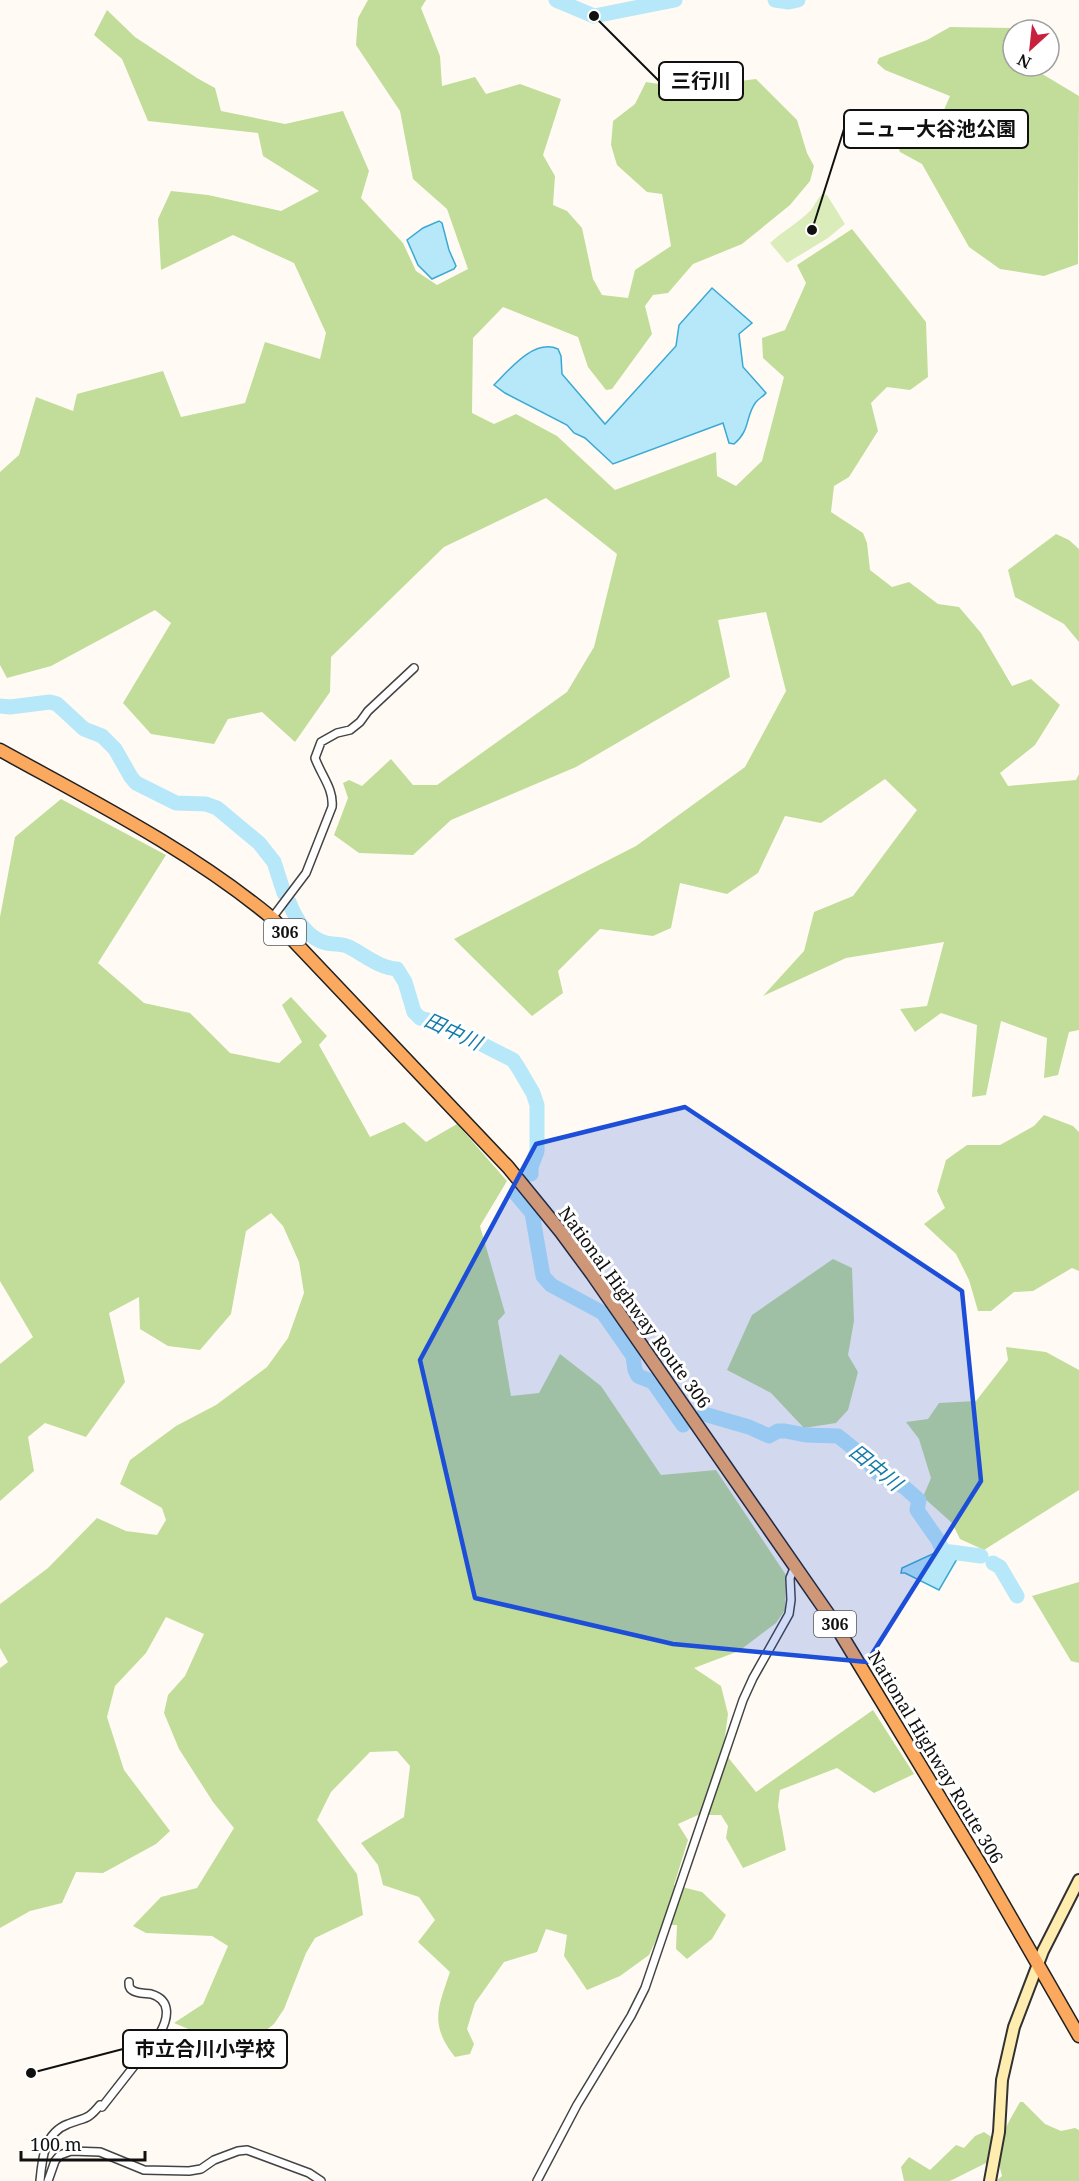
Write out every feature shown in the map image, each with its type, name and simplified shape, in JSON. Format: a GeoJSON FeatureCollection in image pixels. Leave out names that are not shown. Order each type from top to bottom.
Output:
{"type":"FeatureCollection","features":[{"type":"Feature","properties":{"kind":"highway","name":"National Highway Route 306"},"geometry":{"type":"LineString","coordinates":[[0,750],[93,800],[196,860],[240,891],[272,918],[508,1167],[561,1232],[796,1565],[874,1687],[1039,1964],[1079,2036]]}},
{"type":"Feature","properties":{"kind":"main road"},"geometry":{"type":"LineString","coordinates":[[990,2181],[1001,2115],[1002,2080],[1011,2040],[1043,1951],[1079,1880]]}},
{"type":"Feature","properties":{"kind":"street"},"geometry":{"type":"LineString","coordinates":[[272,918],[306,873],[332,807],[333,797],[319,772],[315,758],[321,742],[350,730],[414,668]]}},
{"type":"Feature","properties":{"kind":"street"},"geometry":{"type":"LineString","coordinates":[[537,2181],[577,2105],[631,2016],[645,1988],[743,1700],[789,1614],[790,1578],[796,1565]]}},
{"type":"Feature","properties":{"kind":"street"},"geometry":{"type":"LineString","coordinates":[[40,2181],[45,2148],[54,2132],[66,2124],[90,2117],[99,2105],[102,2107],[167,2021],[167,2010],[161,2000],[149,1993],[136,1992],[130,1987],[129,1982]]}},
{"type":"Feature","properties":{"kind":"street"},"geometry":{"type":"LineString","coordinates":[[48,2181],[58,2158],[65,2153],[78,2150],[100,2152],[144,2170],[189,2170],[201,2169],[214,2160],[247,2150],[309,2173],[321,2181]]}},
{"type":"Feature","properties":{"kind":"highlighted area"},"geometry":{"type":"Polygon","coordinates":[[[685,1107],[962,1291],[981,1481],[867,1662],[673,1644],[475,1598],[420,1360],[536,1144],[685,1107]]]}},
{"type":"Feature","properties":{"kind":"green space"},"geometry":{"type":"Polygon","coordinates":[[[368,0],[426,0],[421,8],[440,56],[442,86],[475,77],[486,94],[520,84],[561,99],[543,155],[555,176],[553,205],[567,211],[582,228],[593,279],[602,295],[628,298],[635,270],[671,246],[662,194],[647,192],[617,165],[611,145],[613,121],[635,104],[646,82],[685,88],[756,79],[797,120],[807,153],[814,166],[810,181],[790,205],[742,244],[693,264],[668,293],[653,295],[645,306],[652,334],[612,389],[606,390],[588,367],[578,337],[503,307],[473,338],[472,413],[494,424],[516,414],[557,436],[615,490],[716,452],[717,476],[736,486],[762,461],[784,377],[763,358],[762,338],[785,330],[806,283],[797,265],[852,229],[926,322],[928,377],[910,390],[887,387],[871,403],[878,431],[849,477],[834,486],[831,512],[863,533],[867,543],[870,570],[892,587],[909,582],[938,604],[959,607],[981,633],[1012,686],[1031,679],[1060,705],[1035,745],[1000,773],[1008,786],[1076,780],[1079,774],[1079,1030],[1069,1032],[1058,1075],[1044,1078],[1047,1038],[1001,1021],[986,1095],[972,1097],[977,1025],[941,1013],[915,1032],[900,1009],[927,1006],[944,942],[846,958],[763,996],[804,951],[814,912],[853,896],[917,810],[885,779],[821,823],[785,816],[758,873],[727,894],[680,883],[671,928],[653,936],[600,929],[558,971],[563,993],[532,1016],[454,939],[636,846],[745,767],[786,691],[766,612],[718,620],[730,677],[576,767],[451,820],[413,855],[359,853],[334,835],[348,798],[343,783],[349,780],[362,786],[391,759],[413,785],[437,785],[567,692],[594,647],[617,554],[546,498],[444,547],[331,657],[330,692],[295,742],[262,712],[228,719],[214,744],[151,734],[123,703],[171,623],[155,610],[51,666],[7,678],[0,665],[0,472],[19,455],[36,397],[73,411],[77,394],[163,371],[181,417],[245,403],[265,342],[320,359],[326,333],[294,263],[233,235],[161,270],[158,219],[171,191],[208,195],[281,211],[319,191],[263,156],[258,133],[148,121],[122,59],[94,35],[107,10],[135,37],[215,88],[221,111],[285,124],[343,111],[369,171],[361,198],[403,243],[416,271],[437,285],[468,269],[447,209],[413,179],[400,111],[356,45],[358,18],[368,0]]]}},
{"type":"Feature","properties":{"kind":"green space"},"geometry":{"type":"Polygon","coordinates":[[[950,27],[1001,28],[1001,78],[1049,78],[1079,96],[1078,264],[1044,276],[1000,269],[969,247],[922,164],[900,152],[895,139],[899,132],[910,126],[934,133],[950,96],[885,70],[877,63],[879,58],[927,40],[950,27]]]}},
{"type":"Feature","properties":{"kind":"green space"},"geometry":{"type":"Polygon","coordinates":[[[822,194],[827,195],[845,224],[828,238],[787,263],[770,243],[811,210],[822,194]]]}},
{"type":"Feature","properties":{"kind":"green space"},"geometry":{"type":"Polygon","coordinates":[[[1056,534],[1069,540],[1079,549],[1079,642],[1064,624],[1015,597],[1008,570],[1056,534]]]}},
{"type":"Feature","properties":{"kind":"green space"},"geometry":{"type":"Polygon","coordinates":[[[61,799],[166,855],[98,963],[144,1003],[190,1013],[230,1053],[279,1063],[302,1042],[282,1005],[291,997],[327,1036],[319,1045],[370,1137],[404,1122],[426,1142],[457,1124],[507,1181],[480,1226],[505,1313],[498,1321],[511,1396],[539,1393],[560,1354],[601,1386],[661,1475],[716,1470],[786,1575],[785,1610],[776,1623],[739,1651],[694,1668],[721,1686],[728,1714],[723,1751],[756,1792],[873,1710],[914,1774],[874,1793],[837,1768],[780,1790],[778,1806],[786,1850],[743,1868],[726,1838],[728,1826],[721,1815],[698,1815],[678,1824],[688,1840],[674,1885],[702,1892],[726,1915],[712,1939],[687,1959],[676,1949],[677,1925],[663,1925],[649,1955],[620,1976],[587,1990],[564,1956],[567,1935],[546,1929],[537,1952],[504,1962],[475,2003],[467,2029],[474,2044],[470,2054],[455,2057],[439,2025],[439,2006],[450,1972],[418,1942],[435,1920],[419,1897],[383,1885],[378,1865],[361,1843],[404,1817],[410,1766],[397,1751],[370,1752],[331,1792],[317,1820],[357,1874],[363,1915],[315,1938],[306,1953],[284,2009],[274,2024],[250,2043],[219,2042],[174,2023],[203,2004],[228,1946],[212,1936],[146,1933],[133,1926],[161,1897],[197,1888],[234,1828],[213,1802],[179,1749],[164,1713],[168,1695],[185,1676],[204,1634],[166,1617],[146,1653],[115,1686],[107,1717],[124,1770],[170,1831],[156,1844],[103,1873],[76,1872],[62,1903],[30,1911],[0,1928],[0,1668],[8,1662],[0,1648],[0,1604],[48,1568],[97,1518],[126,1531],[157,1535],[166,1520],[162,1508],[120,1484],[130,1460],[176,1426],[216,1405],[267,1367],[288,1338],[304,1293],[299,1262],[283,1226],[271,1213],[246,1231],[231,1314],[200,1350],[168,1346],[140,1329],[139,1297],[109,1313],[125,1382],[86,1437],[45,1423],[28,1437],[34,1471],[0,1501],[0,1364],[33,1337],[0,1281],[0,917],[15,837],[61,799]]]}},
{"type":"Feature","properties":{"kind":"green space"},"geometry":{"type":"Polygon","coordinates":[[[1044,1115],[1073,1126],[1079,1132],[1079,1271],[1072,1268],[1033,1291],[1014,1292],[991,1311],[978,1311],[969,1280],[956,1254],[924,1224],[945,1208],[937,1191],[946,1160],[967,1145],[1000,1145],[1034,1126],[1044,1115]]]}},
{"type":"Feature","properties":{"kind":"green space"},"geometry":{"type":"Polygon","coordinates":[[[833,1259],[852,1268],[854,1321],[848,1355],[858,1372],[848,1410],[836,1423],[804,1428],[771,1393],[727,1370],[752,1315],[833,1259]]]}},
{"type":"Feature","properties":{"kind":"green space"},"geometry":{"type":"Polygon","coordinates":[[[1006,1347],[1046,1352],[1079,1370],[1079,1490],[984,1550],[960,1539],[952,1523],[923,1497],[931,1478],[919,1439],[906,1422],[928,1419],[939,1403],[976,1401],[1008,1360],[1006,1347]]]}},
{"type":"Feature","properties":{"kind":"green space"},"geometry":{"type":"Polygon","coordinates":[[[1079,1582],[1079,1663],[1071,1661],[1032,1596],[1079,1582]]]}},
{"type":"Feature","properties":{"kind":"green space"},"geometry":{"type":"Polygon","coordinates":[[[1020,2102],[1023,2102],[1045,2124],[1061,2131],[1075,2128],[1079,2130],[1079,2181],[996,2181],[1002,2176],[999,2155],[1002,2138],[1020,2102]]]}},
{"type":"Feature","properties":{"kind":"green space"},"geometry":{"type":"Polygon","coordinates":[[[984,2132],[993,2138],[990,2161],[950,2181],[904,2181],[901,2167],[909,2157],[930,2170],[956,2145],[964,2148],[975,2136],[984,2132]]]}},
{"type":"Feature","properties":{"kind":"water"},"geometry":{"type":"Polygon","coordinates":[[[439,221],[442,223],[456,266],[432,279],[418,265],[407,240],[423,228],[439,221]]]}},
{"type":"Feature","properties":{"kind":"water"},"geometry":{"type":"Polygon","coordinates":[[[712,288],[752,323],[739,334],[743,367],[766,393],[753,407],[743,434],[734,444],[729,443],[723,423],[613,464],[567,425],[494,385],[531,352],[549,347],[558,349],[561,356],[562,374],[605,424],[676,346],[679,325],[712,288]]]}},
{"type":"Feature","properties":{"kind":"water"},"geometry":{"type":"Polygon","coordinates":[[[941,1550],[957,1559],[939,1590],[901,1573],[902,1568],[941,1550]]]}},
{"type":"Feature","properties":{"kind":"waterway"},"geometry":{"type":"LineString","coordinates":[[556,0],[594,16],[675,0]]}},
{"type":"Feature","properties":{"kind":"waterway"},"geometry":{"type":"LineString","coordinates":[[775,0],[789,2],[798,0]]}},
{"type":"Feature","properties":{"kind":"waterway","name":"田中川"},"geometry":{"type":"LineString","coordinates":[[0,706],[50,702],[57,704],[84,729],[102,736],[115,749],[136,783],[176,803],[206,804],[217,808],[259,843],[274,862],[284,893]]}},
{"type":"Feature","properties":{"kind":"waterway","name":"田中川"},"geometry":{"type":"LineString","coordinates":[[289,902],[299,922],[319,941],[346,946],[378,964],[397,969],[405,982],[414,1012],[420,1018],[442,1024],[513,1060],[533,1093],[537,1105],[537,1151],[531,1174]]}},
{"type":"Feature","properties":{"kind":"waterway","name":"田中川"},"geometry":{"type":"LineString","coordinates":[[516,1194],[532,1213],[543,1276],[551,1285],[603,1313],[633,1356],[638,1376],[653,1382],[683,1425]]}},
{"type":"Feature","properties":{"kind":"waterway","name":"田中川"},"geometry":{"type":"LineString","coordinates":[[704,1414],[749,1427],[769,1436],[778,1431],[838,1436],[869,1461],[879,1474],[904,1487],[919,1500],[917,1510],[943,1551],[981,1556]]}},
{"type":"Feature","properties":{"kind":"waterway","name":"田中川"},"geometry":{"type":"LineString","coordinates":[[993,1563],[1000,1567],[1017,1596]]}},
{"type":"Feature","properties":{"kind":"place","name":"三行川"},"geometry":{"type":"Point","coordinates":[594,16]}},
{"type":"Feature","properties":{"kind":"place","name":"ニュー大谷池公園"},"geometry":{"type":"Point","coordinates":[812,230]}},
{"type":"Feature","properties":{"kind":"place","name":"市立合川小学校"},"geometry":{"type":"Point","coordinates":[31,2073]}}]}
